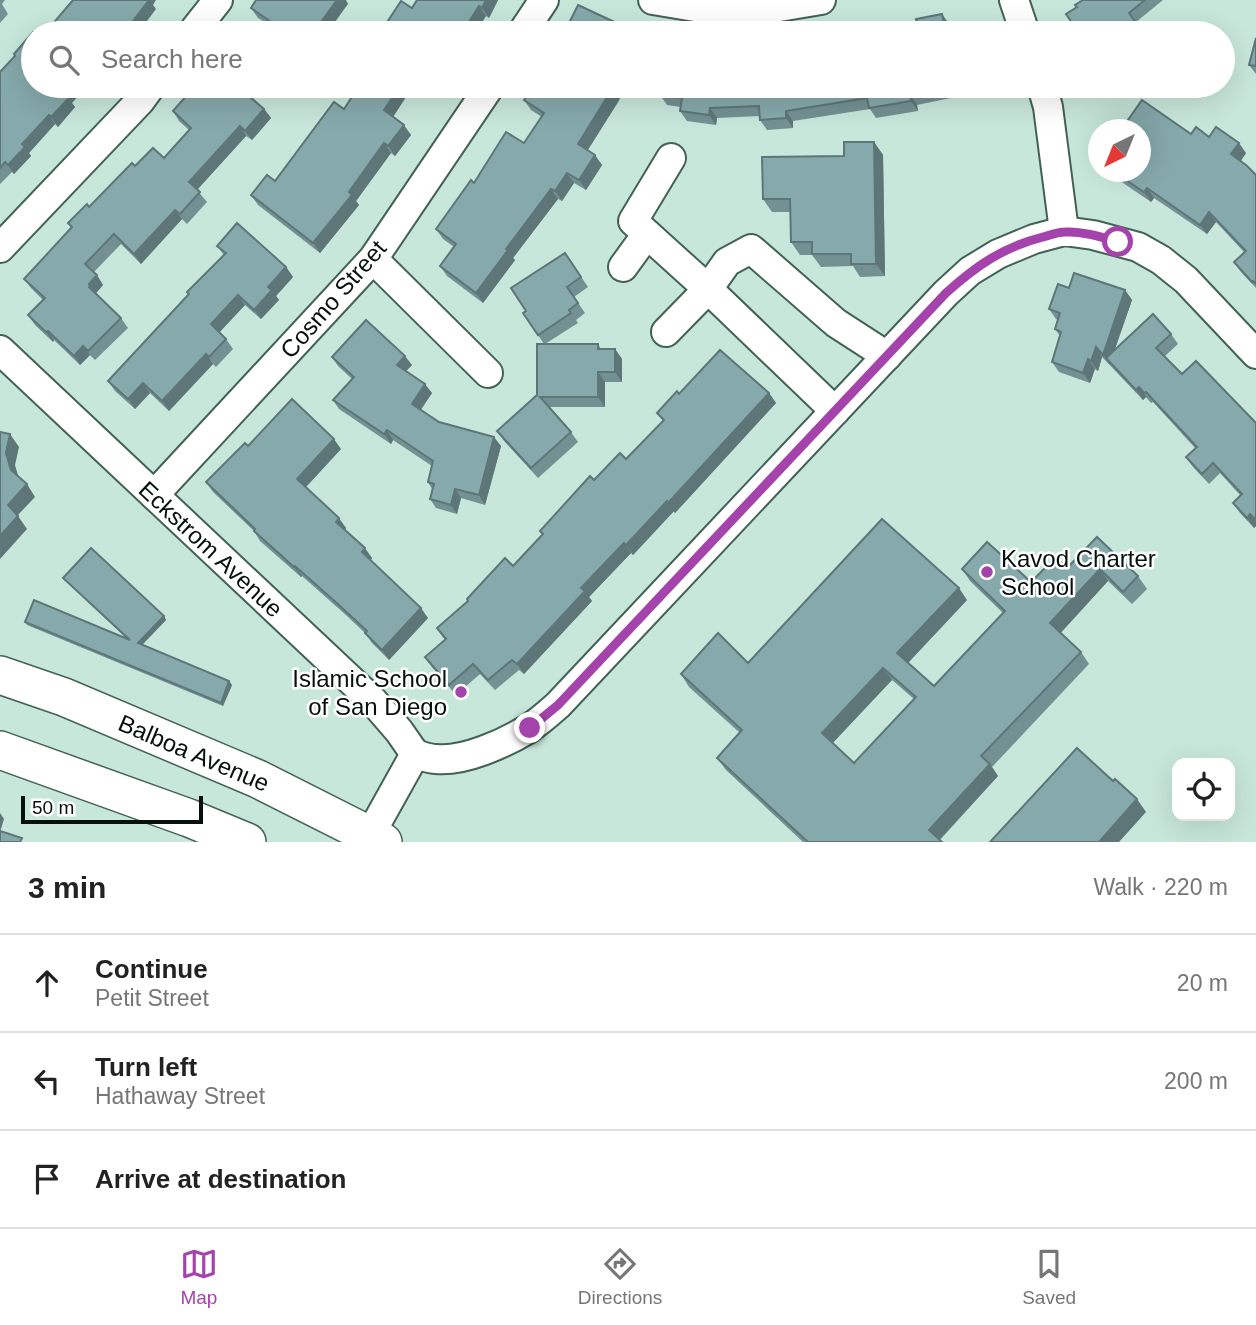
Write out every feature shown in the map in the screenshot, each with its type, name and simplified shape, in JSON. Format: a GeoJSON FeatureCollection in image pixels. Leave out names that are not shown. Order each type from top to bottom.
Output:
{"type":"FeatureCollection","features":[{"type":"Feature","properties":{"kind":"main road","name":"Balboa Avenue"},"geometry":{"type":"LineString","coordinates":[[0,675],[64,697],[258,779],[373,840]]}},
{"type":"Feature","properties":{"kind":"main road"},"geometry":{"type":"LineString","coordinates":[[0,750],[189,818],[247,842]]}},
{"type":"Feature","properties":{"kind":"street"},"geometry":{"type":"LineString","coordinates":[[201,21],[218,0]]}},
{"type":"Feature","properties":{"kind":"street"},"geometry":{"type":"LineString","coordinates":[[530,21],[544,0]]}},
{"type":"Feature","properties":{"kind":"street"},"geometry":{"type":"LineString","coordinates":[[653,0],[737,14],[821,0]]}},
{"type":"Feature","properties":{"kind":"street"},"geometry":{"type":"LineString","coordinates":[[1014,0],[1020,21]]}},
{"type":"Feature","properties":{"kind":"street"},"geometry":{"type":"LineString","coordinates":[[0,248],[142,98]]}},
{"type":"Feature","properties":{"kind":"street","name":"Cosmo Street"},"geometry":{"type":"LineString","coordinates":[[154,495],[373,259],[482,98]]}},
{"type":"Feature","properties":{"kind":"street"},"geometry":{"type":"LineString","coordinates":[[1045,98],[1064,232]]}},
{"type":"Feature","properties":{"kind":"street"},"geometry":{"type":"LineString","coordinates":[[671,158],[633,221],[835,411]]}},
{"type":"Feature","properties":{"kind":"street"},"geometry":{"type":"LineString","coordinates":[[373,840],[415,754],[436,759],[464,757],[530,728],[558,705],[946,293],[970,271],[998,254],[1034,239],[1064,232],[1093,235],[1138,247],[1161,260],[1186,280],[1256,354]]}},
{"type":"Feature","properties":{"kind":"street"},"geometry":{"type":"LineString","coordinates":[[623,267],[647,234]]}},
{"type":"Feature","properties":{"kind":"street"},"geometry":{"type":"LineString","coordinates":[[666,332],[708,289],[727,262],[751,249],[836,323],[887,356]]}},
{"type":"Feature","properties":{"kind":"street"},"geometry":{"type":"LineString","coordinates":[[373,259],[488,373]]}},
{"type":"Feature","properties":{"kind":"street","name":"Eckstrom Avenue"},"geometry":{"type":"LineString","coordinates":[[0,350],[373,701],[399,730],[415,754]]}},
{"type":"Feature","properties":{"kind":"building"},"geometry":{"type":"Polygon","coordinates":[[[73,0],[149,0],[133,21],[55,21],[73,0]]]}},
{"type":"Feature","properties":{"kind":"building"},"geometry":{"type":"Polygon","coordinates":[[[256,0],[337,0],[322,21],[270,21],[251,8],[256,0]]]}},
{"type":"Feature","properties":{"kind":"building"},"geometry":{"type":"Polygon","coordinates":[[[417,0],[486,0],[470,21],[388,21],[401,1],[412,8],[417,0]]]}},
{"type":"Feature","properties":{"kind":"building"},"geometry":{"type":"Polygon","coordinates":[[[1083,0],[1145,0],[1129,13],[1135,21],[1071,21],[1066,14],[1077,7],[1075,5],[1083,0]]]}},
{"type":"Feature","properties":{"kind":"building"},"geometry":{"type":"Polygon","coordinates":[[[578,5],[612,21],[570,21],[578,5]]]}},
{"type":"Feature","properties":{"kind":"building"},"geometry":{"type":"Polygon","coordinates":[[[942,14],[943,21],[916,21],[942,14]]]}},
{"type":"Feature","properties":{"kind":"building"},"geometry":{"type":"Polygon","coordinates":[[[1256,38],[1256,66],[1249,65],[1256,38]]]}},
{"type":"Feature","properties":{"kind":"building"},"geometry":{"type":"Polygon","coordinates":[[[21,46],[21,98],[69,98],[22,144],[25,147],[8,165],[5,162],[0,168],[0,72],[21,46]]]}},
{"type":"Feature","properties":{"kind":"building"},"geometry":{"type":"Polygon","coordinates":[[[184,98],[251,98],[264,109],[245,131],[240,126],[189,182],[200,192],[180,214],[175,210],[134,254],[114,234],[85,264],[97,275],[89,287],[121,318],[88,351],[83,346],[74,356],[28,315],[45,298],[24,279],[72,227],[68,223],[87,204],[89,207],[132,163],[135,166],[153,148],[164,158],[191,128],[173,111],[184,98]]]}},
{"type":"Feature","properties":{"kind":"building"},"geometry":{"type":"Polygon","coordinates":[[[351,98],[392,98],[384,110],[404,125],[388,146],[384,143],[349,192],[352,195],[313,243],[251,195],[267,175],[275,181],[334,102],[344,109],[351,98]]]}},
{"type":"Feature","properties":{"kind":"building"},"geometry":{"type":"Polygon","coordinates":[[[607,98],[578,144],[595,155],[579,180],[567,173],[555,191],[551,189],[476,293],[440,266],[456,244],[436,229],[471,180],[474,183],[506,132],[524,143],[544,113],[524,100],[607,98]]]}},
{"type":"Feature","properties":{"kind":"building"},"geometry":{"type":"Polygon","coordinates":[[[682,98],[867,98],[786,111],[786,118],[760,120],[759,106],[710,108],[709,115],[680,111],[682,98]]]}},
{"type":"Feature","properties":{"kind":"building"},"geometry":{"type":"Polygon","coordinates":[[[867,98],[910,98],[911,101],[869,108],[867,98]]]}},
{"type":"Feature","properties":{"kind":"building"},"geometry":{"type":"Polygon","coordinates":[[[1142,100],[1191,134],[1196,127],[1209,137],[1216,127],[1239,143],[1231,154],[1256,175],[1256,284],[1234,262],[1246,251],[1209,212],[1200,225],[1147,188],[1144,192],[1129,182],[1151,182],[1151,119],[1129,119],[1142,100]]]}},
{"type":"Feature","properties":{"kind":"building"},"geometry":{"type":"Polygon","coordinates":[[[844,142],[874,142],[876,264],[851,264],[851,254],[812,254],[812,242],[791,242],[790,199],[763,199],[762,157],[844,156],[844,142]]]}},
{"type":"Feature","properties":{"kind":"building"},"geometry":{"type":"Polygon","coordinates":[[[237,223],[286,267],[268,287],[272,290],[254,310],[238,295],[211,324],[226,339],[209,357],[206,354],[162,401],[143,383],[128,399],[108,381],[189,294],[187,292],[226,253],[217,246],[237,223]]]}},
{"type":"Feature","properties":{"kind":"building"},"geometry":{"type":"Polygon","coordinates":[[[565,253],[581,277],[567,287],[578,303],[569,310],[571,313],[538,335],[511,288],[565,253]]]}},
{"type":"Feature","properties":{"kind":"building"},"geometry":{"type":"Polygon","coordinates":[[[1074,273],[1125,290],[1103,355],[1096,347],[1083,373],[1052,362],[1061,332],[1055,329],[1060,313],[1049,309],[1058,284],[1069,288],[1074,273]]]}},
{"type":"Feature","properties":{"kind":"building"},"geometry":{"type":"Polygon","coordinates":[[[1153,314],[1171,334],[1156,348],[1182,374],[1196,361],[1256,423],[1256,520],[1250,514],[1247,518],[1233,503],[1242,494],[1213,463],[1202,474],[1186,457],[1197,447],[1146,392],[1139,387],[1136,390],[1106,358],[1153,314]]]}},
{"type":"Feature","properties":{"kind":"building"},"geometry":{"type":"Polygon","coordinates":[[[366,320],[405,356],[397,365],[425,384],[412,404],[439,422],[494,437],[479,495],[455,489],[451,505],[430,499],[434,484],[428,482],[433,461],[387,430],[384,434],[333,400],[354,377],[332,357],[366,320]]]}},
{"type":"Feature","properties":{"kind":"building"},"geometry":{"type":"Polygon","coordinates":[[[537,344],[598,344],[598,349],[615,349],[615,372],[598,372],[598,397],[540,397],[571,432],[531,468],[497,431],[537,395],[537,344]]]}},
{"type":"Feature","properties":{"kind":"building"},"geometry":{"type":"Polygon","coordinates":[[[720,350],[769,393],[668,503],[667,501],[581,588],[585,591],[517,664],[512,660],[488,680],[473,664],[449,685],[425,657],[446,639],[437,628],[468,601],[505,558],[513,566],[543,534],[540,531],[590,476],[594,480],[620,453],[626,459],[664,420],[657,413],[677,391],[679,394],[720,350]]]}},
{"type":"Feature","properties":{"kind":"building"},"geometry":{"type":"Polygon","coordinates":[[[292,399],[334,439],[297,479],[339,518],[336,522],[365,548],[362,552],[421,608],[382,650],[365,633],[367,631],[254,531],[255,529],[206,482],[245,443],[248,446],[292,399]]]}},
{"type":"Feature","properties":{"kind":"building"},"geometry":{"type":"Polygon","coordinates":[[[0,432],[10,434],[6,453],[11,470],[27,484],[8,505],[18,516],[0,536],[0,432]]]}},
{"type":"Feature","properties":{"kind":"building"},"geometry":{"type":"Polygon","coordinates":[[[882,519],[959,588],[897,653],[934,686],[1005,611],[962,569],[987,542],[1031,582],[1056,557],[1067,568],[1097,537],[1138,576],[1123,592],[1100,569],[1050,623],[1081,652],[981,756],[990,764],[929,830],[942,842],[808,842],[717,758],[742,730],[681,674],[718,633],[748,663],[882,519]],[[883,668],[822,733],[854,763],[916,697],[883,668]]]}},
{"type":"Feature","properties":{"kind":"building"},"geometry":{"type":"Polygon","coordinates":[[[91,548],[164,616],[138,643],[229,681],[221,703],[25,622],[34,600],[130,640],[63,578],[91,548]]]}},
{"type":"Feature","properties":{"kind":"building"},"geometry":{"type":"Polygon","coordinates":[[[1077,748],[1137,799],[1099,842],[990,842],[1077,748]]]}},
{"type":"Feature","properties":{"kind":"building"},"geometry":{"type":"Polygon","coordinates":[[[0,831],[22,838],[20,842],[0,842],[0,831]]]}},
{"type":"Feature","properties":{"kind":"place","name":"Kavod Charter School"},"geometry":{"type":"Point","coordinates":[987,572]}},
{"type":"Feature","properties":{"kind":"place","name":"Islamic School of San Diego"},"geometry":{"type":"Point","coordinates":[461,692]}},
{"type":"Feature","properties":{"kind":"route"},"geometry":{"type":"LineString","coordinates":[[530,728],[558,705],[946,293],[970,271],[998,254],[1034,239],[1064,232],[1093,235],[1118,242]]}}]}
